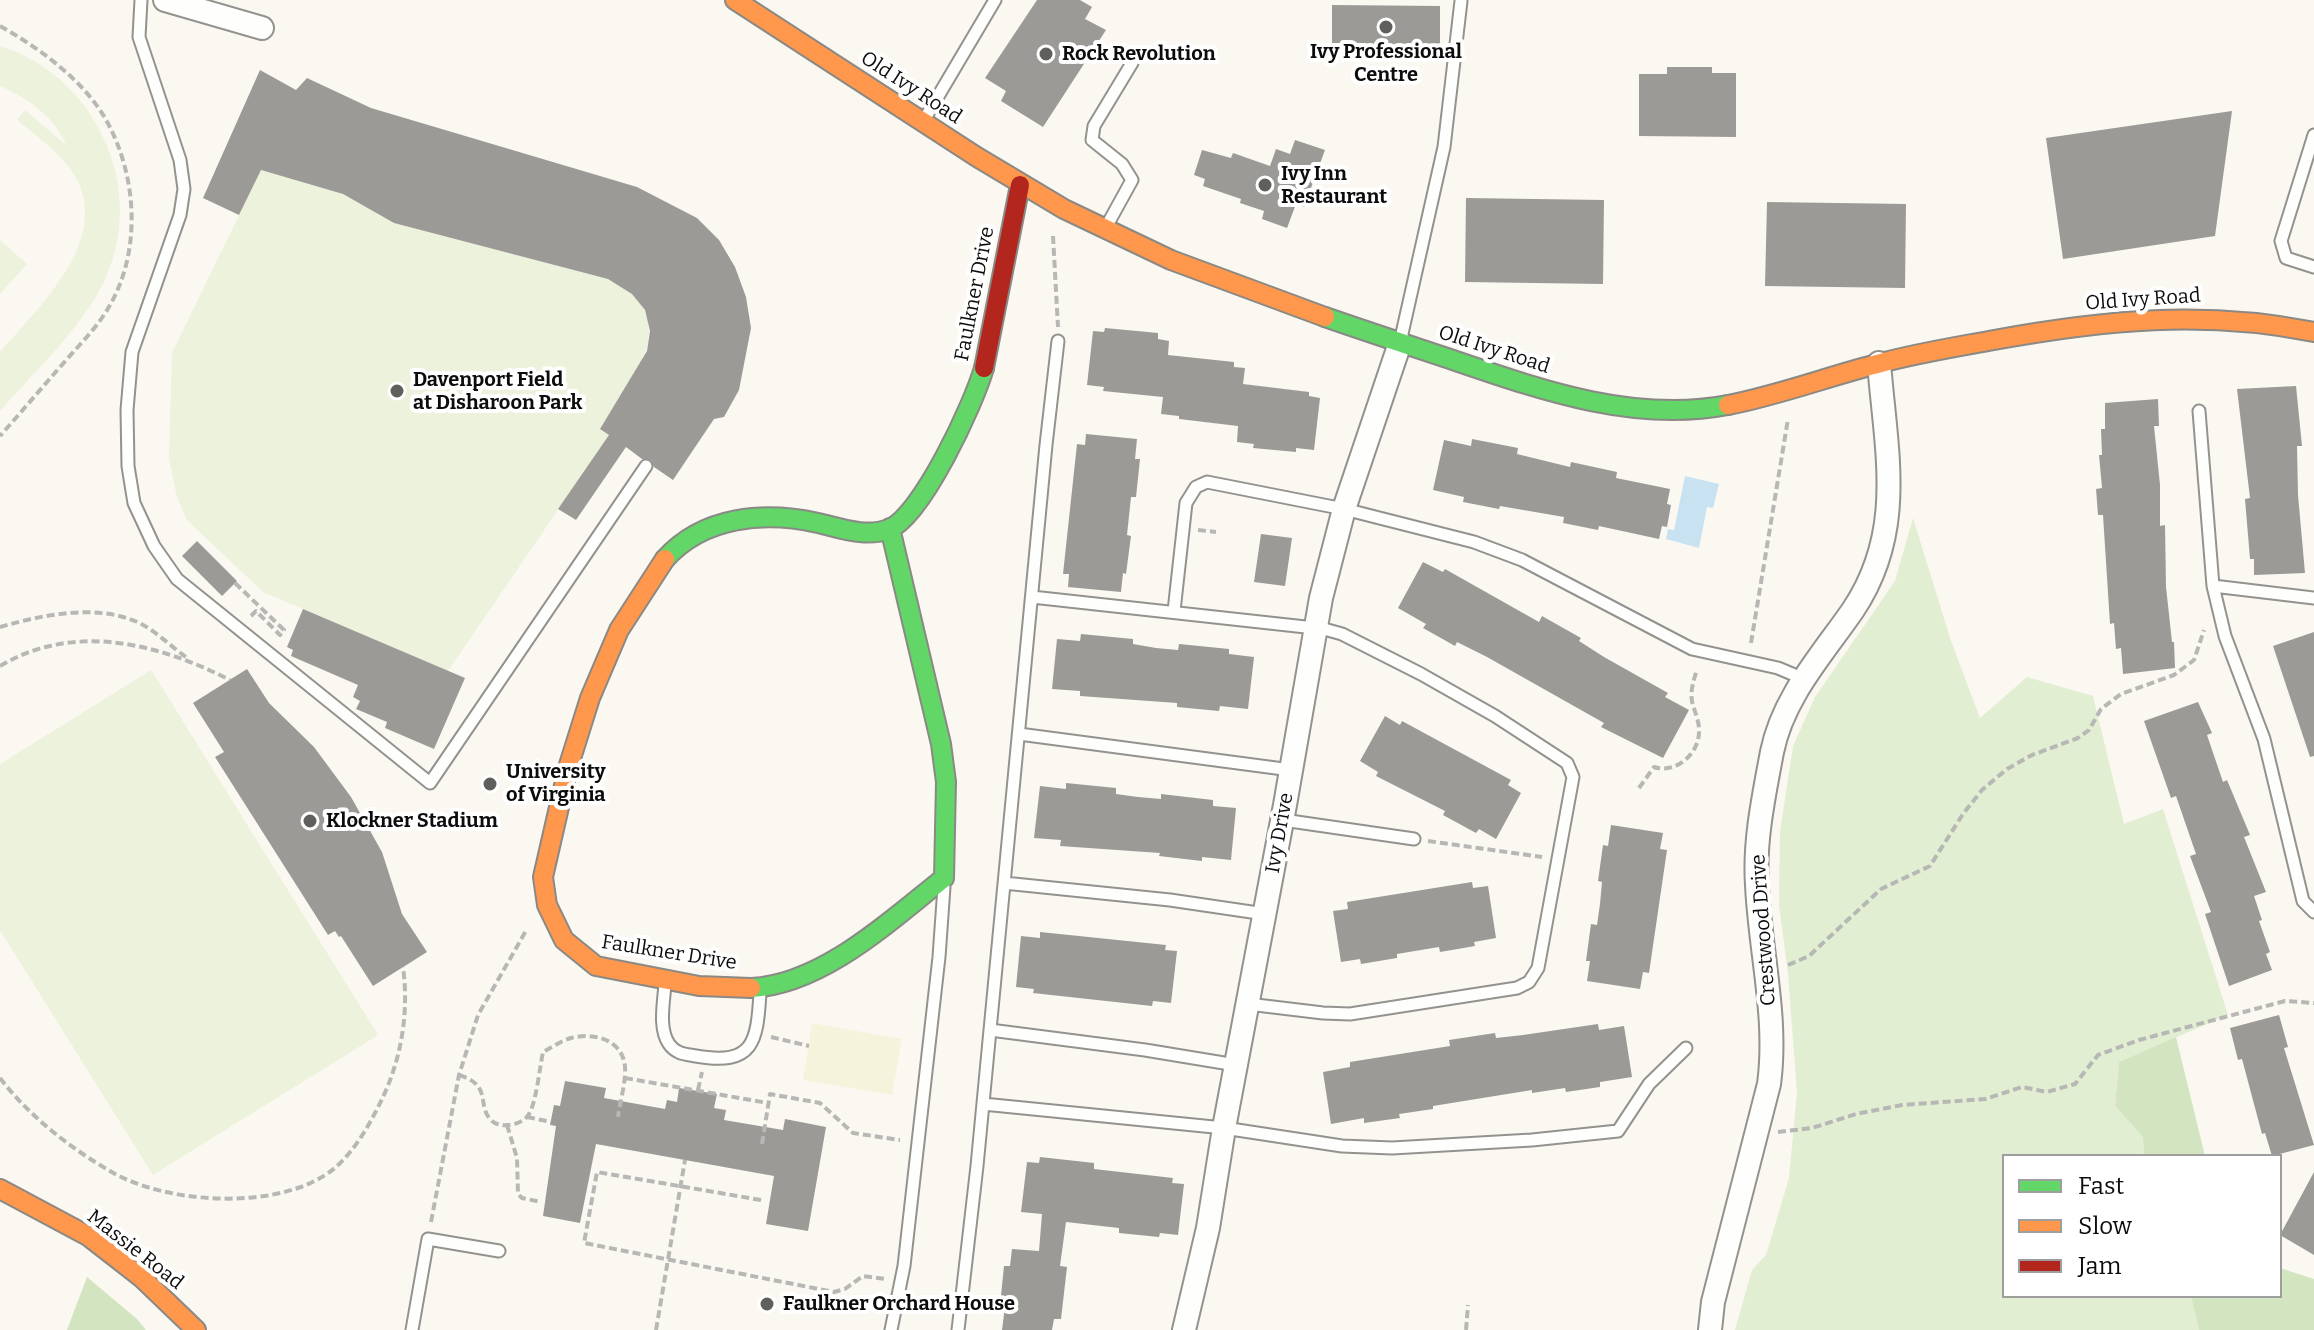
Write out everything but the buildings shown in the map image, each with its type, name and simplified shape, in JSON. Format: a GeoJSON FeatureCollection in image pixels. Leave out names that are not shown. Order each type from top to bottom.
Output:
{"type":"FeatureCollection","features":[{"type":"Feature","properties":{"kind":"street"},"geometry":{"type":"LineString","coordinates":[[165,0],[262,28]]}},
{"type":"Feature","properties":{"kind":"street","name":"Old Ivy Road"},"geometry":{"type":"LineString","coordinates":[[735,0],[1020,185],[1157,254],[1281,302],[1400,343],[1530,386],[1593,402],[1652,409],[1699,409],[1791,389],[1879,363],[2034,332],[2191,316],[2234,317],[2314,332]]}},
{"type":"Feature","properties":{"kind":"street","name":"Faulkner Drive"},"geometry":{"type":"LineString","coordinates":[[944,878],[884,925],[810,973],[786,983],[760,988],[707,986],[596,966],[580,958],[564,943],[552,925],[544,900],[543,877],[583,711],[599,670],[625,617],[659,565],[678,546],[701,531],[740,519],[803,520],[875,533],[890,528],[913,511],[964,418],[981,377],[993,333],[1003,263],[1020,185]]}},
{"type":"Feature","properties":{"kind":"street","name":"Ivy Drive"},"geometry":{"type":"LineString","coordinates":[[1184,1330],[1208,1228],[1315,628],[1344,509],[1400,343]]}},
{"type":"Feature","properties":{"kind":"street","name":"Crestwood Drive"},"geometry":{"type":"LineString","coordinates":[[1710,1330],[1713,1302],[1772,1058],[1767,972],[1757,884],[1758,839],[1773,748],[1786,712],[1804,679],[1853,609],[1872,575],[1884,543],[1889,488],[1879,363]]}},
{"type":"Feature","properties":{"kind":"street"},"geometry":{"type":"LineString","coordinates":[[890,528],[941,744],[946,782],[944,878]]}},
{"type":"Feature","properties":{"kind":"street","name":"Massie Road"},"geometry":{"type":"LineString","coordinates":[[0,1189],[88,1236],[142,1278],[196,1330]]}},
{"type":"Feature","properties":{"kind":"lane"},"geometry":{"type":"LineString","coordinates":[[141,0],[139,37],[180,160],[184,189],[180,215],[132,352],[127,410],[128,466],[134,503],[154,546],[177,579],[430,783],[646,466]]}},
{"type":"Feature","properties":{"kind":"lane"},"geometry":{"type":"LineString","coordinates":[[923,122],[995,0]]}},
{"type":"Feature","properties":{"kind":"lane"},"geometry":{"type":"LineString","coordinates":[[1400,343],[1444,147],[1461,1]]}},
{"type":"Feature","properties":{"kind":"lane"},"geometry":{"type":"LineString","coordinates":[[1105,229],[1132,180],[1122,164],[1092,140],[1094,126],[1132,63]]}},
{"type":"Feature","properties":{"kind":"lane"},"geometry":{"type":"LineString","coordinates":[[2314,135],[2281,241],[2286,258],[2314,267]]}},
{"type":"Feature","properties":{"kind":"lane"},"geometry":{"type":"LineString","coordinates":[[958,1330],[1058,341]]}},
{"type":"Feature","properties":{"kind":"lane"},"geometry":{"type":"LineString","coordinates":[[2199,411],[2213,586],[2225,636],[2264,739],[2303,901],[2314,912]]}},
{"type":"Feature","properties":{"kind":"lane"},"geometry":{"type":"LineString","coordinates":[[1174,611],[1186,503],[1196,487],[1207,482],[1344,509],[1474,542],[1522,560],[1692,649],[1778,668],[1804,679]]}},
{"type":"Feature","properties":{"kind":"lane"},"geometry":{"type":"LineString","coordinates":[[2213,586],[2314,598]]}},
{"type":"Feature","properties":{"kind":"lane"},"geometry":{"type":"LineString","coordinates":[[1032,597],[1174,611],[1342,634],[1495,716],[1567,763],[1573,777],[1538,968],[1529,982],[1517,988],[1350,1014],[1248,1004]]}},
{"type":"Feature","properties":{"kind":"lane"},"geometry":{"type":"LineString","coordinates":[[1019,734],[1291,770]]}},
{"type":"Feature","properties":{"kind":"lane"},"geometry":{"type":"LineString","coordinates":[[1283,820],[1414,839]]}},
{"type":"Feature","properties":{"kind":"lane"},"geometry":{"type":"LineString","coordinates":[[891,1330],[904,1266],[939,957],[944,878]]}},
{"type":"Feature","properties":{"kind":"lane"},"geometry":{"type":"LineString","coordinates":[[1004,883],[1170,900],[1265,914]]}},
{"type":"Feature","properties":{"kind":"lane"},"geometry":{"type":"LineString","coordinates":[[665,978],[663,1031],[668,1043],[676,1052],[715,1059],[731,1058],[752,1044],[757,1030],[760,988]]}},
{"type":"Feature","properties":{"kind":"lane"},"geometry":{"type":"LineString","coordinates":[[990,1030],[1236,1065]]}},
{"type":"Feature","properties":{"kind":"lane"},"geometry":{"type":"LineString","coordinates":[[983,1104],[1224,1128],[1342,1146],[1392,1148],[1532,1140],[1618,1131],[1649,1084],[1686,1048]]}},
{"type":"Feature","properties":{"kind":"lane"},"geometry":{"type":"LineString","coordinates":[[412,1330],[428,1239],[499,1251]]}},
{"type":"Feature","properties":{"kind":"path"},"geometry":{"type":"LineString","coordinates":[[0,26],[52,60],[104,118],[124,168],[133,224],[129,254],[111,305],[0,436]]}},
{"type":"Feature","properties":{"kind":"path"},"geometry":{"type":"LineString","coordinates":[[1051,201],[1058,341]]}},
{"type":"Feature","properties":{"kind":"path"},"geometry":{"type":"LineString","coordinates":[[1748,661],[1786,436],[1791,389]]}},
{"type":"Feature","properties":{"kind":"path"},"geometry":{"type":"LineString","coordinates":[[235,583],[284,630],[280,635],[256,611],[238,630]]}},
{"type":"Feature","properties":{"kind":"path"},"geometry":{"type":"LineString","coordinates":[[1767,972],[1809,956],[1881,889],[1930,866],[1968,807],[1982,790],[2007,769],[2032,755],[2078,738],[2089,730],[2101,709],[2121,694],[2174,675],[2194,660],[2204,631],[2213,586]]}},
{"type":"Feature","properties":{"kind":"path"},"geometry":{"type":"LineString","coordinates":[[0,627],[51,615],[100,612],[137,622],[191,661]]}},
{"type":"Feature","properties":{"kind":"path"},"geometry":{"type":"LineString","coordinates":[[0,666],[24,652],[53,644],[138,645],[191,661],[230,680]]}},
{"type":"Feature","properties":{"kind":"path"},"geometry":{"type":"LineString","coordinates":[[1639,788],[1654,767],[1665,771],[1673,768],[1696,748],[1699,733],[1691,690],[1702,651]]}},
{"type":"Feature","properties":{"kind":"path"},"geometry":{"type":"LineString","coordinates":[[1414,839],[1557,859]]}},
{"type":"Feature","properties":{"kind":"path"},"geometry":{"type":"LineString","coordinates":[[428,1239],[459,1075],[478,1015],[544,900]]}},
{"type":"Feature","properties":{"kind":"path"},"geometry":{"type":"LineString","coordinates":[[0,1078],[15,1097],[60,1137],[112,1173],[159,1190],[205,1198],[249,1198],[285,1192],[335,1168],[358,1142],[377,1110],[393,1075],[403,1031],[407,997],[403,967]]}},
{"type":"Feature","properties":{"kind":"path"},"geometry":{"type":"LineString","coordinates":[[1756,1134],[1812,1128],[1856,1114],[1902,1105],[1985,1099],[2022,1087],[2047,1092],[2075,1084],[2098,1055],[2139,1040],[2285,1001],[2314,1003]]}},
{"type":"Feature","properties":{"kind":"path"},"geometry":{"type":"LineString","coordinates":[[459,1075],[471,1079],[479,1088],[487,1116],[501,1125],[507,1125],[522,1121],[530,1114],[543,1052],[582,1036],[604,1038],[623,1055],[624,1078],[618,1117]]}},
{"type":"Feature","properties":{"kind":"path"},"geometry":{"type":"LineString","coordinates":[[771,1037],[809,1046]]}},
{"type":"Feature","properties":{"kind":"path"},"geometry":{"type":"LineString","coordinates":[[624,1078],[768,1103]]}},
{"type":"Feature","properties":{"kind":"path"},"geometry":{"type":"LineString","coordinates":[[762,1144],[770,1094],[820,1103],[853,1133],[918,1142]]}},
{"type":"Feature","properties":{"kind":"path"},"geometry":{"type":"LineString","coordinates":[[527,1117],[551,1122]]}},
{"type":"Feature","properties":{"kind":"path"},"geometry":{"type":"LineString","coordinates":[[507,1125],[517,1158],[518,1194],[522,1198],[541,1202]]}},
{"type":"Feature","properties":{"kind":"path"},"geometry":{"type":"LineString","coordinates":[[656,1330],[685,1160]]}},
{"type":"Feature","properties":{"kind":"path"},"geometry":{"type":"LineString","coordinates":[[761,1200],[597,1172],[584,1243],[834,1292],[845,1289],[863,1276],[900,1281]]}},
{"type":"Feature","properties":{"kind":"path"},"geometry":{"type":"LineString","coordinates":[[1466,1330],[1468,1305]]}},
{"type":"Feature","properties":{"kind":"shaded area"},"geometry":{"type":"Polygon","coordinates":[[[812,1023],[902,1039],[892,1095],[803,1080],[812,1023]]]}},
{"type":"Feature","properties":{"kind":"green space"},"geometry":{"type":"Polygon","coordinates":[[[0,46],[33,61],[62,82],[86,108],[104,138],[115,172],[120,207],[117,242],[97,295],[58,347],[0,411],[0,352],[52,292],[79,244],[85,220],[83,195],[71,170],[53,150],[17,120],[25,110],[66,145],[61,135],[48,117],[20,96],[0,86],[0,46]]]}},
{"type":"Feature","properties":{"kind":"green space","name":"Davenport Field at Disharoon Park"},"geometry":{"type":"Polygon","coordinates":[[[261,170],[343,194],[394,223],[608,279],[631,293],[645,312],[649,329],[647,346],[641,364],[600,429],[609,435],[448,671],[263,592],[187,520],[177,497],[169,459],[172,353],[261,170]]]}},
{"type":"Feature","properties":{"kind":"green space"},"geometry":{"type":"Polygon","coordinates":[[[0,240],[27,264],[0,294],[0,240]]]}},
{"type":"Feature","properties":{"kind":"green space"},"geometry":{"type":"Polygon","coordinates":[[[1913,518],[1951,641],[1980,718],[2027,677],[2093,696],[2124,824],[2163,809],[2228,1015],[2119,1062],[2115,1106],[2143,1137],[2144,1154],[2002,1154],[2002,1298],[2191,1298],[2199,1330],[1735,1330],[1752,1270],[1766,1255],[1789,1178],[1797,1093],[1788,973],[1779,905],[1780,832],[1793,746],[1815,697],[1895,581],[1913,518]]]}},
{"type":"Feature","properties":{"kind":"green space"},"geometry":{"type":"Polygon","coordinates":[[[151,670],[378,1035],[153,1175],[0,930],[0,764],[151,670]]]}},
{"type":"Feature","properties":{"kind":"green space"},"geometry":{"type":"Polygon","coordinates":[[[2176,1037],[2205,1154],[2144,1154],[2143,1137],[2115,1106],[2119,1062],[2176,1037]]]}},
{"type":"Feature","properties":{"kind":"green space"},"geometry":{"type":"Polygon","coordinates":[[[2282,1269],[2314,1279],[2314,1330],[2199,1330],[2191,1298],[2282,1298],[2282,1269]]]}},
{"type":"Feature","properties":{"kind":"green space"},"geometry":{"type":"Polygon","coordinates":[[[87,1277],[137,1319],[146,1330],[67,1330],[87,1277]]]}},
{"type":"Feature","properties":{"kind":"water"},"geometry":{"type":"Polygon","coordinates":[[[1685,476],[1719,484],[1713,508],[1707,507],[1699,548],[1666,539],[1668,529],[1674,530],[1685,476]]]}},
{"type":"Feature","properties":{"kind":"traffic: fast"},"geometry":{"type":"LineString","coordinates":[[1325,317],[1520,382],[1588,400],[1658,410],[1728,405]]}},
{"type":"Feature","properties":{"kind":"traffic: fast"},"geometry":{"type":"LineString","coordinates":[[665,559],[698,534],[736,520],[798,519],[871,533],[889,529],[902,520],[931,482],[970,406],[984,368]]}},
{"type":"Feature","properties":{"kind":"traffic: fast"},"geometry":{"type":"LineString","coordinates":[[751,988],[778,984],[829,963],[854,948],[944,878],[946,782],[941,744],[890,528]]}},
{"type":"Feature","properties":{"kind":"traffic: slow"},"geometry":{"type":"LineString","coordinates":[[735,0],[977,157],[1064,209],[1171,260],[1325,317]]}},
{"type":"Feature","properties":{"kind":"traffic: slow"},"geometry":{"type":"LineString","coordinates":[[1728,405],[1909,356],[2075,327],[2193,320],[2233,321],[2314,332]]}},
{"type":"Feature","properties":{"kind":"traffic: slow"},"geometry":{"type":"LineString","coordinates":[[665,559],[619,630],[590,698],[568,768],[543,877],[547,905],[564,940],[596,966],[699,986],[751,988]]}},
{"type":"Feature","properties":{"kind":"traffic: slow"},"geometry":{"type":"LineString","coordinates":[[0,1189],[88,1236],[142,1278],[196,1330]]}},
{"type":"Feature","properties":{"kind":"traffic: jam"},"geometry":{"type":"LineString","coordinates":[[984,368],[1020,185]]}},
{"type":"Feature","properties":{"kind":"place","name":"Ivy Professional Centre"},"geometry":{"type":"Point","coordinates":[1386,27]}},
{"type":"Feature","properties":{"kind":"place","name":"Rock Revolution"},"geometry":{"type":"Point","coordinates":[1046,54]}},
{"type":"Feature","properties":{"kind":"place","name":"Ivy Inn Restaurant"},"geometry":{"type":"Point","coordinates":[1265,185]}},
{"type":"Feature","properties":{"kind":"place","name":"Davenport Field at Disharoon Park"},"geometry":{"type":"Point","coordinates":[397,391]}},
{"type":"Feature","properties":{"kind":"place","name":"University of Virginia"},"geometry":{"type":"Point","coordinates":[490,784]}},
{"type":"Feature","properties":{"kind":"place","name":"Klockner Stadium"},"geometry":{"type":"Point","coordinates":[310,821]}},
{"type":"Feature","properties":{"kind":"place","name":"Faulkner Orchard House"},"geometry":{"type":"Point","coordinates":[767,1304]}}]}
